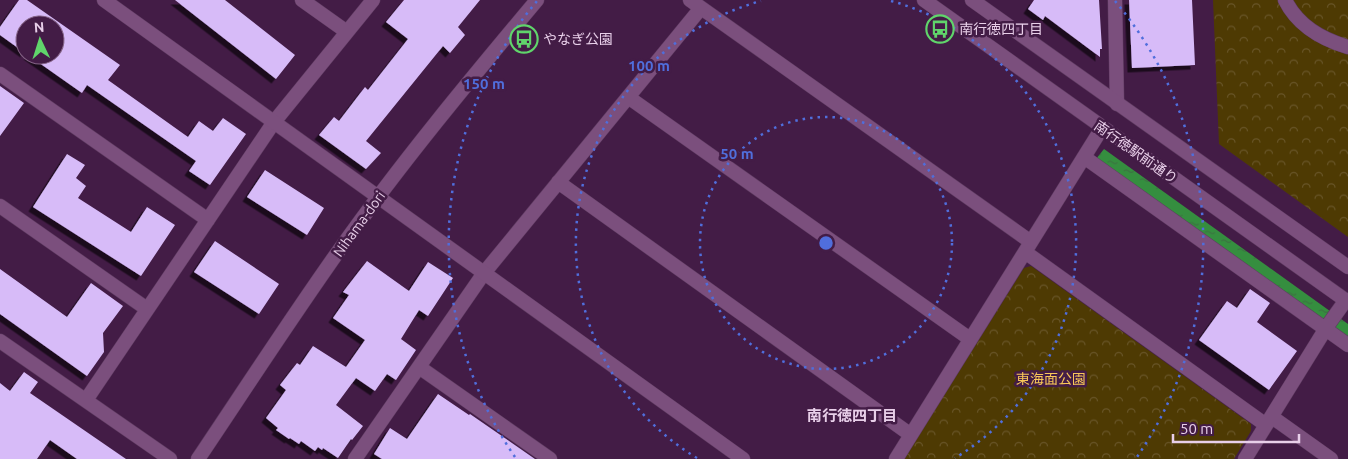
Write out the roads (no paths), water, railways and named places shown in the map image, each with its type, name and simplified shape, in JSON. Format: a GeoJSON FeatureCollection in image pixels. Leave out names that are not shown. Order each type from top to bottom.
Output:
{"type":"FeatureCollection","features":[{"type":"Feature","properties":{"kind":"street"},"geometry":{"type":"LineString","coordinates":[[104,0],[743,459]]}},
{"type":"Feature","properties":{"kind":"street"},"geometry":{"type":"LineString","coordinates":[[302,0],[347,32]]}},
{"type":"Feature","properties":{"kind":"street"},"geometry":{"type":"LineString","coordinates":[[86,400],[274,122],[373,0]]}},
{"type":"Feature","properties":{"kind":"street","name":"Nihama-dori"},"geometry":{"type":"LineString","coordinates":[[198,459],[340,249],[378,197],[463,88],[537,0]]}},
{"type":"Feature","properties":{"kind":"street","name":"南行徳駅前通り"},"geometry":{"type":"LineString","coordinates":[[924,0],[1347,301]]}},
{"type":"Feature","properties":{"kind":"street","name":"南行徳駅前通り"},"geometry":{"type":"LineString","coordinates":[[972,0],[1348,267]]}},
{"type":"Feature","properties":{"kind":"street"},"geometry":{"type":"LineString","coordinates":[[1115,0],[1117,104]]}},
{"type":"Feature","properties":{"kind":"street"},"geometry":{"type":"LineString","coordinates":[[1285,0],[1299,21],[1310,30],[1335,43],[1348,47]]}},
{"type":"Feature","properties":{"kind":"street"},"geometry":{"type":"LineString","coordinates":[[358,458],[484,273],[628,97],[696,4],[1269,421],[1331,459]]}},
{"type":"Feature","properties":{"kind":"street"},"geometry":{"type":"LineString","coordinates":[[0,74],[208,220]]}},
{"type":"Feature","properties":{"kind":"street"},"geometry":{"type":"LineString","coordinates":[[628,97],[970,340]]}},
{"type":"Feature","properties":{"kind":"street"},"geometry":{"type":"LineString","coordinates":[[896,459],[1102,128]]}},
{"type":"Feature","properties":{"kind":"street"},"geometry":{"type":"LineString","coordinates":[[1084,157],[1330,323],[1348,345]]}},
{"type":"Feature","properties":{"kind":"street"},"geometry":{"type":"LineString","coordinates":[[558,182],[911,435]]}},
{"type":"Feature","properties":{"kind":"street"},"geometry":{"type":"LineString","coordinates":[[0,206],[148,309]]}},
{"type":"Feature","properties":{"kind":"street"},"geometry":{"type":"LineString","coordinates":[[1245,459],[1330,323],[1347,301]]}},
{"type":"Feature","properties":{"kind":"street"},"geometry":{"type":"LineString","coordinates":[[0,341],[170,459]]}},
{"type":"Feature","properties":{"kind":"street"},"geometry":{"type":"LineString","coordinates":[[419,367],[550,459]]}},
{"type":"Feature","properties":{"kind":"water"},"geometry":{"type":"Polygon","coordinates":[[[1104,149],[1348,324],[1348,340],[1096,159],[1104,149]]]}},
{"type":"Feature","properties":{"kind":"place","name":"南行徳四丁目"},"geometry":{"type":"Point","coordinates":[940,29]}},
{"type":"Feature","properties":{"kind":"place","name":"やなぎ公園"},"geometry":{"type":"Point","coordinates":[524,39]}},
{"type":"Feature","properties":{"kind":"district","name":"南行徳四丁目"},"geometry":{"type":"Point","coordinates":[852,416]}},
{"type":"Feature","properties":{"kind":"park label","name":"東海面公園"},"geometry":{"type":"Point","coordinates":[1051,379]}}]}
